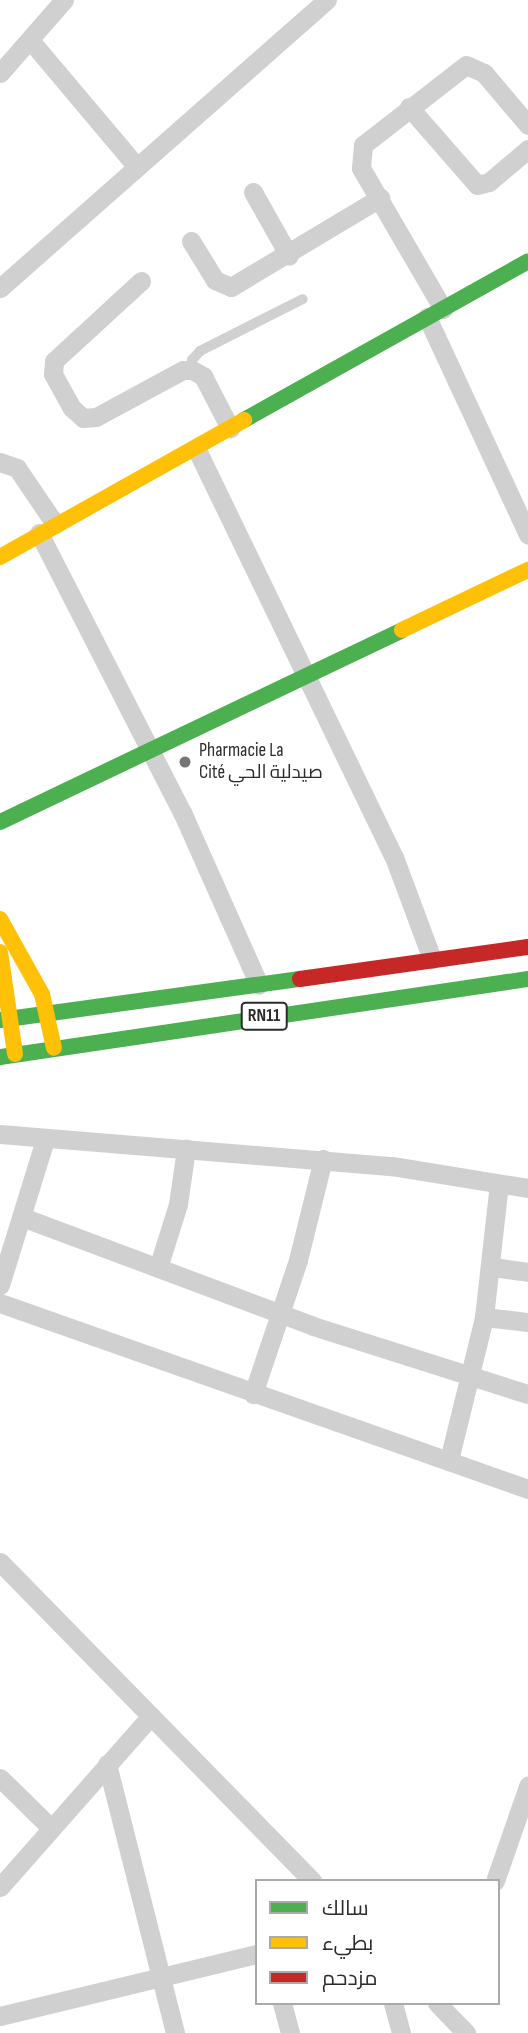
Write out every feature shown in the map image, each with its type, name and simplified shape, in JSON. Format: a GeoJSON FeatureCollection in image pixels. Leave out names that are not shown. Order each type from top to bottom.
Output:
{"type":"FeatureCollection","features":[{"type":"Feature","properties":{"kind":"main road"},"geometry":{"type":"LineString","coordinates":[[0,557],[47,528],[196,448],[528,261]]}},
{"type":"Feature","properties":{"kind":"main road"},"geometry":{"type":"LineString","coordinates":[[0,822],[528,570]]}},
{"type":"Feature","properties":{"kind":"main road"},"geometry":{"type":"LineString","coordinates":[[2,936],[48,1013],[54,1048]]}},
{"type":"Feature","properties":{"kind":"main road"},"geometry":{"type":"LineString","coordinates":[[2,936],[8,1056]]}},
{"type":"Feature","properties":{"kind":"main road","name":"RN11"},"geometry":{"type":"LineString","coordinates":[[6,1019],[528,947]]}},
{"type":"Feature","properties":{"kind":"main road","name":"RN11"},"geometry":{"type":"LineString","coordinates":[[8,1056],[528,979]]}},
{"type":"Feature","properties":{"kind":"street"},"geometry":{"type":"LineString","coordinates":[[0,288],[327,0]]}},
{"type":"Feature","properties":{"kind":"street"},"geometry":{"type":"LineString","coordinates":[[0,73],[30,40],[57,2]]}},
{"type":"Feature","properties":{"kind":"street"},"geometry":{"type":"LineString","coordinates":[[30,40],[136,166]]}},
{"type":"Feature","properties":{"kind":"street"},"geometry":{"type":"LineString","coordinates":[[528,125],[484,73],[466,65],[370,138],[360,152],[361,168],[380,198],[435,313],[528,535]]}},
{"type":"Feature","properties":{"kind":"street"},"geometry":{"type":"LineString","coordinates":[[409,107],[477,185],[489,181],[528,149]]}},
{"type":"Feature","properties":{"kind":"street"},"geometry":{"type":"LineString","coordinates":[[253,192],[289,256]]}},
{"type":"Feature","properties":{"kind":"street"},"geometry":{"type":"LineString","coordinates":[[191,242],[215,280],[226,287],[289,256],[380,198]]}},
{"type":"Feature","properties":{"kind":"street"},"geometry":{"type":"LineString","coordinates":[[141,281],[59,354],[52,368],[55,380],[77,415],[90,418],[183,370],[192,370],[203,376],[230,428]]}},
{"type":"Feature","properties":{"kind":"street"},"geometry":{"type":"LineString","coordinates":[[196,448],[394,857],[432,959]]}},
{"type":"Feature","properties":{"kind":"street"},"geometry":{"type":"LineString","coordinates":[[0,462],[17,468],[47,528],[150,751],[216,882],[259,985]]}},
{"type":"Feature","properties":{"kind":"street"},"geometry":{"type":"LineString","coordinates":[[0,1134],[45,1140],[323,1159],[528,1188]]}},
{"type":"Feature","properties":{"kind":"street"},"geometry":{"type":"LineString","coordinates":[[0,1285],[45,1140]]}},
{"type":"Feature","properties":{"kind":"street"},"geometry":{"type":"LineString","coordinates":[[158,1268],[178,1204],[186,1150]]}},
{"type":"Feature","properties":{"kind":"street"},"geometry":{"type":"LineString","coordinates":[[253,1394],[280,1315],[323,1159]]}},
{"type":"Feature","properties":{"kind":"street"},"geometry":{"type":"LineString","coordinates":[[449,1460],[484,1317],[493,1267],[499,1184]]}},
{"type":"Feature","properties":{"kind":"street"},"geometry":{"type":"LineString","coordinates":[[22,1217],[280,1315],[470,1378],[528,1394]]}},
{"type":"Feature","properties":{"kind":"street"},"geometry":{"type":"LineString","coordinates":[[493,1267],[528,1272]]}},
{"type":"Feature","properties":{"kind":"street"},"geometry":{"type":"LineString","coordinates":[[0,1303],[528,1489]]}},
{"type":"Feature","properties":{"kind":"street"},"geometry":{"type":"LineString","coordinates":[[484,1317],[528,1322]]}},
{"type":"Feature","properties":{"kind":"street"},"geometry":{"type":"LineString","coordinates":[[0,1562],[311,1879]]}},
{"type":"Feature","properties":{"kind":"street"},"geometry":{"type":"LineString","coordinates":[[3,1878],[151,1716]]}},
{"type":"Feature","properties":{"kind":"street"},"geometry":{"type":"LineString","coordinates":[[107,1765],[174,2033]]}},
{"type":"Feature","properties":{"kind":"street"},"geometry":{"type":"LineString","coordinates":[[0,1779],[50,1827]]}},
{"type":"Feature","properties":{"kind":"street"},"geometry":{"type":"LineString","coordinates":[[496,1879],[528,1786]]}},
{"type":"Feature","properties":{"kind":"street"},"geometry":{"type":"LineString","coordinates":[[0,2016],[255,1954]]}},
{"type":"Feature","properties":{"kind":"street"},"geometry":{"type":"LineString","coordinates":[[283,2005],[290,2033]]}},
{"type":"Feature","properties":{"kind":"street"},"geometry":{"type":"LineString","coordinates":[[394,2005],[401,2033]]}},
{"type":"Feature","properties":{"kind":"street"},"geometry":{"type":"LineString","coordinates":[[443,2006],[466,2033]]}},
{"type":"Feature","properties":{"kind":"lane"},"geometry":{"type":"LineString","coordinates":[[192,370],[192,360],[200,351],[303,299]]}},
{"type":"Feature","properties":{"kind":"traffic: fast"},"geometry":{"type":"LineString","coordinates":[[244,420],[528,261]]}},
{"type":"Feature","properties":{"kind":"traffic: fast"},"geometry":{"type":"LineString","coordinates":[[0,822],[402,630]]}},
{"type":"Feature","properties":{"kind":"traffic: fast"},"geometry":{"type":"LineString","coordinates":[[0,1020],[300,979]]}},
{"type":"Feature","properties":{"kind":"traffic: fast"},"geometry":{"type":"LineString","coordinates":[[0,1057],[528,979]]}},
{"type":"Feature","properties":{"kind":"traffic: slow"},"geometry":{"type":"LineString","coordinates":[[0,557],[244,420]]}},
{"type":"Feature","properties":{"kind":"traffic: slow"},"geometry":{"type":"LineString","coordinates":[[402,630],[528,570]]}},
{"type":"Feature","properties":{"kind":"traffic: slow"},"geometry":{"type":"LineString","coordinates":[[0,919],[42,994],[54,1048]]}},
{"type":"Feature","properties":{"kind":"traffic: slow"},"geometry":{"type":"LineString","coordinates":[[0,952],[15,1054]]}},
{"type":"Feature","properties":{"kind":"traffic: jam"},"geometry":{"type":"LineString","coordinates":[[300,979],[528,947]]}},
{"type":"Feature","properties":{"kind":"place","name":"Pharmacie La Cité صيدلية الحي"},"geometry":{"type":"Point","coordinates":[185,762]}}]}
